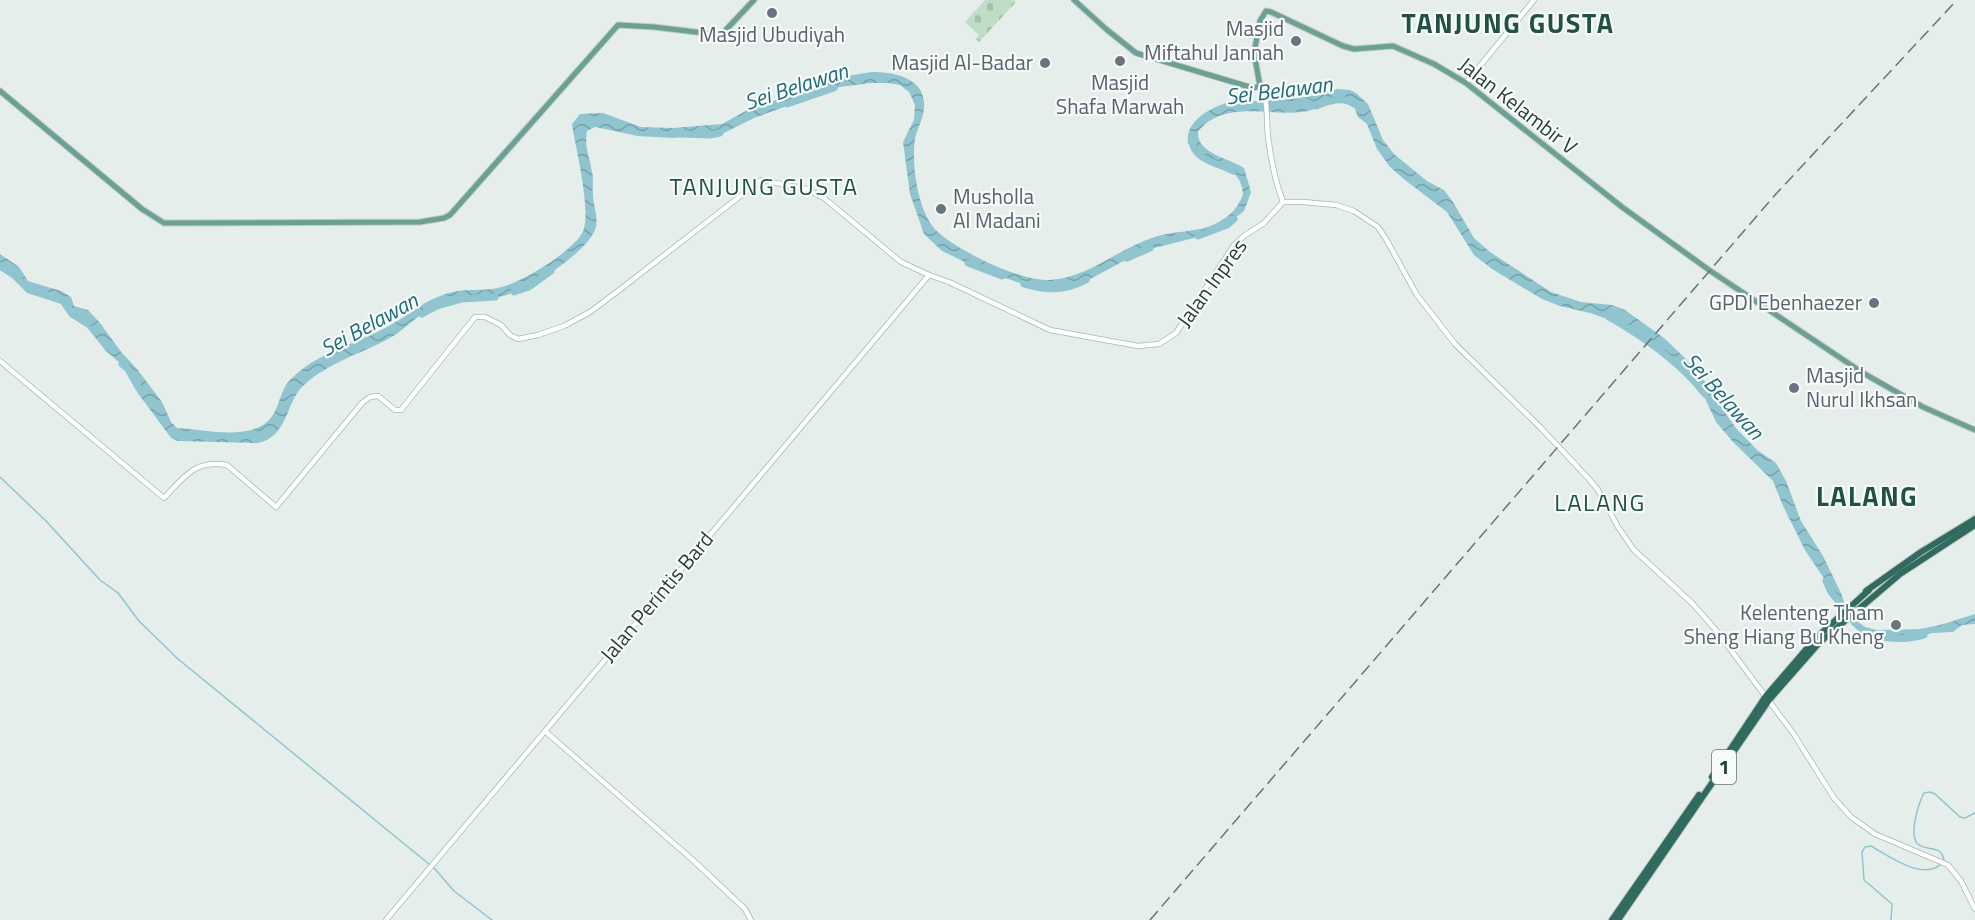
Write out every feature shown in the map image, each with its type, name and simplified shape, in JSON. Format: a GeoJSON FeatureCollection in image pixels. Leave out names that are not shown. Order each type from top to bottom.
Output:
{"type":"FeatureCollection","features":[{"type":"Feature","properties":{"kind":"highway","name":"1"},"geometry":{"type":"LineString","coordinates":[[1618,920],[1768,698],[1839,619],[1869,590],[1922,552],[1975,519]]}},
{"type":"Feature","properties":{"kind":"highway","name":"1"},"geometry":{"type":"LineString","coordinates":[[1861,599],[1975,525]]}},
{"type":"Feature","properties":{"kind":"highway","name":"1"},"geometry":{"type":"LineString","coordinates":[[1612,920],[1768,698],[1831,624],[1839,619]]}},
{"type":"Feature","properties":{"kind":"main road"},"geometry":{"type":"LineString","coordinates":[[0,91],[142,209],[164,223],[420,222],[450,215],[618,25],[723,35],[754,0]]}},
{"type":"Feature","properties":{"kind":"main road"},"geometry":{"type":"LineString","coordinates":[[1074,0],[1136,53],[1251,88],[1255,89],[1260,86]]}},
{"type":"Feature","properties":{"kind":"main road","name":"Jalan Kelambir V"},"geometry":{"type":"LineString","coordinates":[[1260,86],[1254,53],[1260,21],[1266,11],[1351,48],[1393,46],[1434,64],[1466,83],[1622,207],[1709,270],[1877,381],[1923,407],[1975,430]]}},
{"type":"Feature","properties":{"kind":"street"},"geometry":{"type":"LineString","coordinates":[[1466,83],[1534,0]]}},
{"type":"Feature","properties":{"kind":"street"},"geometry":{"type":"LineString","coordinates":[[1260,86],[1266,100],[1266,119],[1274,176],[1283,202],[1336,205],[1363,216],[1378,227],[1417,295],[1449,337],[1589,478],[1634,550],[1692,603],[1715,628],[1793,733],[1834,798],[1851,817],[1875,834],[1937,858],[1948,865],[1961,881],[1975,909]]}},
{"type":"Feature","properties":{"kind":"street","name":"Jalan Inpres"},"geometry":{"type":"LineString","coordinates":[[0,361],[164,498],[194,468],[223,464],[276,507],[329,441],[367,399],[378,396],[395,410],[403,408],[475,317],[485,317],[501,325],[510,335],[518,339],[564,326],[590,312],[761,180],[817,193],[901,262],[1050,330],[1141,346],[1155,345],[1170,338],[1180,328],[1234,244],[1264,223],[1283,202]]}},
{"type":"Feature","properties":{"kind":"street","name":"Jalan Perintis Bard"},"geometry":{"type":"LineString","coordinates":[[386,920],[929,275]]}},
{"type":"Feature","properties":{"kind":"street"},"geometry":{"type":"LineString","coordinates":[[545,730],[745,909],[751,920]]}},
{"type":"Feature","properties":{"kind":"green space"},"geometry":{"type":"Polygon","coordinates":[[[985,0],[1014,0],[1016,2],[979,42],[976,39],[979,35],[965,22],[985,0]]]}},
{"type":"Feature","properties":{"kind":"water","name":"Sei Belawan"},"geometry":{"type":"Polygon","coordinates":[[[872,72],[890,73],[908,79],[920,90],[924,99],[924,109],[915,139],[914,162],[921,202],[932,225],[949,241],[976,257],[1024,276],[1050,280],[1077,274],[1155,237],[1210,226],[1233,211],[1243,194],[1236,176],[1230,170],[1195,150],[1188,143],[1190,129],[1205,113],[1226,103],[1291,99],[1337,89],[1356,93],[1368,104],[1383,140],[1394,154],[1427,181],[1444,190],[1474,238],[1490,252],[1551,292],[1581,302],[1612,305],[1625,310],[1664,338],[1685,358],[1711,389],[1735,427],[1757,450],[1776,463],[1786,481],[1801,521],[1823,556],[1845,605],[1858,622],[1865,627],[1877,630],[1920,629],[1975,614],[1975,624],[1962,625],[1953,632],[1932,633],[1920,637],[1872,637],[1861,633],[1841,609],[1839,601],[1805,550],[1773,481],[1716,422],[1694,380],[1656,348],[1619,323],[1542,299],[1492,269],[1474,255],[1447,212],[1390,167],[1377,149],[1367,124],[1358,117],[1354,106],[1342,99],[1332,100],[1308,111],[1294,113],[1235,112],[1221,115],[1209,122],[1198,132],[1203,146],[1244,168],[1251,192],[1244,211],[1226,225],[1206,235],[1142,251],[1083,283],[1053,289],[1025,285],[973,266],[942,251],[924,234],[910,194],[903,142],[914,120],[915,105],[909,92],[900,85],[870,83],[840,87],[754,118],[722,134],[673,138],[638,136],[595,127],[587,131],[586,142],[593,175],[596,224],[586,244],[562,265],[532,284],[503,296],[443,302],[419,316],[392,337],[344,359],[313,377],[298,392],[276,433],[258,443],[178,441],[171,438],[137,392],[130,372],[105,350],[66,301],[29,287],[0,266],[0,254],[19,267],[28,281],[61,291],[71,297],[74,306],[88,310],[162,402],[171,422],[177,428],[226,432],[254,429],[263,425],[274,414],[285,386],[290,380],[323,356],[385,328],[440,296],[462,291],[498,288],[518,281],[555,259],[575,243],[581,235],[586,214],[572,124],[580,114],[603,113],[641,127],[673,128],[722,124],[753,107],[793,95],[833,78],[872,72]]]}},
{"type":"Feature","properties":{"kind":"waterway","name":"Sei Belawan"},"geometry":{"type":"LineString","coordinates":[[787,104],[834,88]]}},
{"type":"Feature","properties":{"kind":"waterway","name":"Sei Belawan"},"geometry":{"type":"LineString","coordinates":[[1316,106],[1340,100],[1354,104]]}},
{"type":"Feature","properties":{"kind":"waterway","name":"Sei Belawan"},"geometry":{"type":"LineString","coordinates":[[683,134],[720,133]]}},
{"type":"Feature","properties":{"kind":"waterway","name":"Sei Belawan"},"geometry":{"type":"LineString","coordinates":[[1192,140],[1193,147],[1201,156],[1233,171]]}},
{"type":"Feature","properties":{"kind":"waterway","name":"Sei Belawan"},"geometry":{"type":"LineString","coordinates":[[1198,236],[1227,225],[1234,219]]}},
{"type":"Feature","properties":{"kind":"waterway","name":"Sei Belawan"},"geometry":{"type":"LineString","coordinates":[[1127,258],[1150,248]]}},
{"type":"Feature","properties":{"kind":"waterway","name":"Sei Belawan"},"geometry":{"type":"LineString","coordinates":[[968,263],[1002,276]]}},
{"type":"Feature","properties":{"kind":"waterway","name":"Sei Belawan"},"geometry":{"type":"LineString","coordinates":[[0,266],[14,275],[29,290],[63,301],[72,314],[88,324]]}},
{"type":"Feature","properties":{"kind":"waterway","name":"Sei Belawan"},"geometry":{"type":"LineString","coordinates":[[514,292],[529,287],[551,271]]}},
{"type":"Feature","properties":{"kind":"waterway","name":"Sei Belawan"},"geometry":{"type":"LineString","coordinates":[[1024,284],[1055,289],[1086,280]]}},
{"type":"Feature","properties":{"kind":"waterway","name":"Sei Belawan"},"geometry":{"type":"LineString","coordinates":[[422,314],[437,306],[462,299],[495,297]]}},
{"type":"Feature","properties":{"kind":"waterway","name":"Sei Belawan"},"geometry":{"type":"LineString","coordinates":[[1609,317],[1661,351],[1705,394]]}},
{"type":"Feature","properties":{"kind":"waterway","name":"Sei Belawan"},"geometry":{"type":"LineString","coordinates":[[122,364],[128,369],[138,387]]}},
{"type":"Feature","properties":{"kind":"waterway"},"geometry":{"type":"LineString","coordinates":[[0,477],[46,521],[100,580],[118,593],[139,621],[178,659],[435,869],[454,891],[492,920]]}},
{"type":"Feature","properties":{"kind":"waterway","name":"Sei Belawan"},"geometry":{"type":"LineString","coordinates":[[1826,581],[1831,592],[1845,609]]}},
{"type":"Feature","properties":{"kind":"waterway","name":"Sei Belawan"},"geometry":{"type":"LineString","coordinates":[[1879,636],[1902,638],[1924,635]]}},
{"type":"Feature","properties":{"kind":"waterway"},"geometry":{"type":"LineString","coordinates":[[1891,920],[1892,904],[1864,880],[1862,852],[1865,847],[1871,846],[1907,866],[1928,870],[1944,861],[1940,852],[1926,848],[1915,840],[1914,827],[1917,811],[1924,793],[1935,794],[1960,817],[1965,818],[1975,813]]}},
{"type":"Feature","properties":{"kind":"railway"},"geometry":{"type":"LineString","coordinates":[[1150,920],[1775,195],[1957,0]]}},
{"type":"Feature","properties":{"kind":"place","name":"Masjid Ubudiyah"},"geometry":{"type":"Point","coordinates":[772,13]}},
{"type":"Feature","properties":{"kind":"place","name":"Masjid Miftahul Jannah"},"geometry":{"type":"Point","coordinates":[1296,41]}},
{"type":"Feature","properties":{"kind":"place","name":"Masjid Shafa Marwah"},"geometry":{"type":"Point","coordinates":[1120,61]}},
{"type":"Feature","properties":{"kind":"place","name":"Masjid Al-Badar"},"geometry":{"type":"Point","coordinates":[1045,63]}},
{"type":"Feature","properties":{"kind":"place","name":"Musholla Al Madani"},"geometry":{"type":"Point","coordinates":[941,209]}},
{"type":"Feature","properties":{"kind":"place","name":"GPDI Ebenhaezer"},"geometry":{"type":"Point","coordinates":[1874,303]}},
{"type":"Feature","properties":{"kind":"place","name":"Masjid Nurul Ikhsan"},"geometry":{"type":"Point","coordinates":[1794,388]}},
{"type":"Feature","properties":{"kind":"place","name":"Kelenteng Tham Sheng Hiang Bu Kheng"},"geometry":{"type":"Point","coordinates":[1896,625]}},
{"type":"Feature","properties":{"kind":"district","name":"TANJUNG GUSTA"},"geometry":{"type":"Point","coordinates":[1508,24]}},
{"type":"Feature","properties":{"kind":"district","name":"TANJUNG GUSTA"},"geometry":{"type":"Point","coordinates":[764,187]}},
{"type":"Feature","properties":{"kind":"district","name":"LALANG"},"geometry":{"type":"Point","coordinates":[1867,497]}},
{"type":"Feature","properties":{"kind":"district","name":"LALANG"},"geometry":{"type":"Point","coordinates":[1600,503]}}]}
